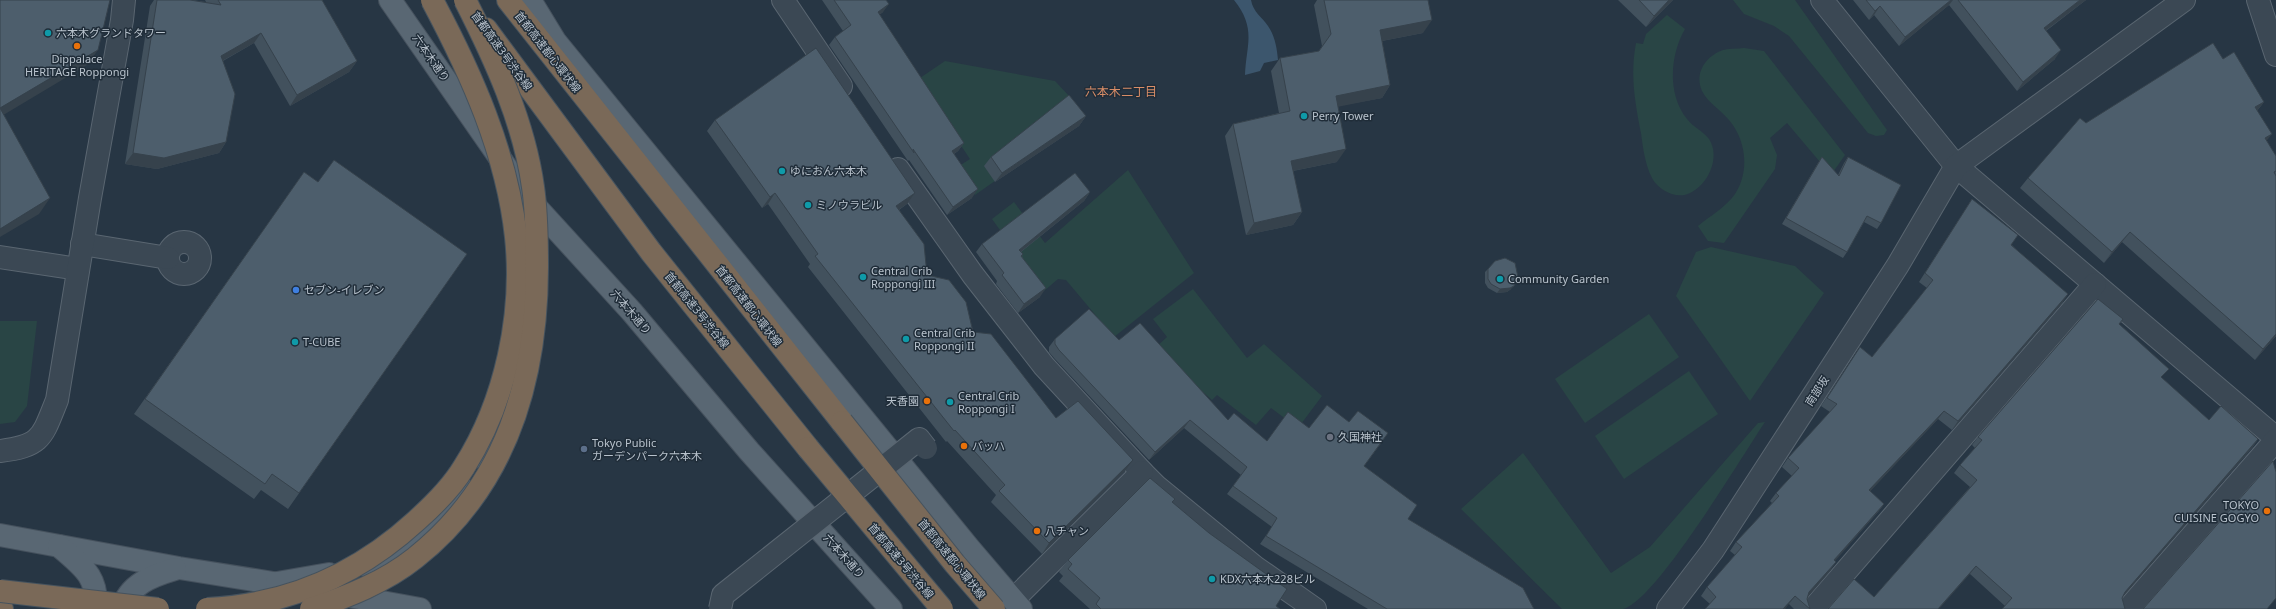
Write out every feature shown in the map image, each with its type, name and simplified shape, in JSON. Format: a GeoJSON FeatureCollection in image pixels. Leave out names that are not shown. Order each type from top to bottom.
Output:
{"type":"FeatureCollection","features":[{"type":"Feature","properties":{"kind":"highway"},"geometry":{"type":"LineString","coordinates":[[207,609],[238,607],[298,592],[344,572],[372,557],[399,537],[446,492],[464,468],[492,410],[504,375],[513,337],[517,288],[516,238],[508,187],[493,137],[473,85],[449,32],[432,0]]}},
{"type":"Feature","properties":{"kind":"highway"},"geometry":{"type":"LineString","coordinates":[[311,609],[386,578],[415,559],[442,535],[464,509],[485,480],[513,420],[526,381],[534,341],[537,289],[538,233],[533,186],[524,144],[509,98],[491,51],[466,0]]}},
{"type":"Feature","properties":{"kind":"highway","name":"首都高速3号渋谷線"},"geometry":{"type":"LineString","coordinates":[[466,0],[513,67],[651,252],[808,448],[942,609]]}},
{"type":"Feature","properties":{"kind":"highway","name":"首都高速都心環状線"},"geometry":{"type":"LineString","coordinates":[[508,0],[945,552],[1007,607]]}},
{"type":"Feature","properties":{"kind":"highway"},"geometry":{"type":"LineString","coordinates":[[0,593],[74,609]]}},
{"type":"Feature","properties":{"kind":"highway"},"geometry":{"type":"LineString","coordinates":[[0,593],[158,609]]}},
{"type":"Feature","properties":{"kind":"main road","name":"六本木通り"},"geometry":{"type":"LineString","coordinates":[[390,0],[526,197],[632,312],[748,451],[891,609]]}},
{"type":"Feature","properties":{"kind":"main road"},"geometry":{"type":"LineString","coordinates":[[530,0],[555,41],[969,548],[1007,607]]}},
{"type":"Feature","properties":{"kind":"main road"},"geometry":{"type":"LineString","coordinates":[[277,583],[367,568],[403,548],[432,524],[468,480],[505,414],[523,341],[526,282],[526,197]]}},
{"type":"Feature","properties":{"kind":"main road"},"geometry":{"type":"LineString","coordinates":[[0,535],[179,568],[277,583],[420,609]]}},
{"type":"Feature","properties":{"kind":"main road"},"geometry":{"type":"LineString","coordinates":[[59,546],[86,569],[97,592],[96,609]]}},
{"type":"Feature","properties":{"kind":"main road"},"geometry":{"type":"LineString","coordinates":[[122,609],[125,598],[148,577],[179,568]]}},
{"type":"Feature","properties":{"kind":"street"},"geometry":{"type":"LineString","coordinates":[[0,451],[23,448],[34,442],[45,430],[56,400],[122,20],[124,0]]}},
{"type":"Feature","properties":{"kind":"street"},"geometry":{"type":"LineString","coordinates":[[784,0],[852,102]]}},
{"type":"Feature","properties":{"kind":"street"},"geometry":{"type":"LineString","coordinates":[[1822,0],[1956,166],[2276,439],[2128,609]]}},
{"type":"Feature","properties":{"kind":"street"},"geometry":{"type":"LineString","coordinates":[[1956,166],[2184,0]]}},
{"type":"Feature","properties":{"kind":"street"},"geometry":{"type":"LineString","coordinates":[[2258,0],[2276,54]]}},
{"type":"Feature","properties":{"kind":"street"},"geometry":{"type":"LineString","coordinates":[[885,151],[973,275],[1044,366],[1142,472],[1156,486],[1255,567],[1315,609]]}},
{"type":"Feature","properties":{"kind":"street","name":"南部坂"},"geometry":{"type":"LineString","coordinates":[[1668,609],[1713,550],[1894,272],[1956,166]]}},
{"type":"Feature","properties":{"kind":"street"},"geometry":{"type":"LineString","coordinates":[[82,244],[168,258]]}},
{"type":"Feature","properties":{"kind":"street"},"geometry":{"type":"LineString","coordinates":[[0,257],[78,269]]}},
{"type":"Feature","properties":{"kind":"street"},"geometry":{"type":"LineString","coordinates":[[1813,609],[2095,284]]}},
{"type":"Feature","properties":{"kind":"street"},"geometry":{"type":"LineString","coordinates":[[720,609],[723,595],[919,439],[926,448]]}},
{"type":"Feature","properties":{"kind":"street"},"geometry":{"type":"LineString","coordinates":[[1007,607],[1142,472]]}},
{"type":"Feature","properties":{"kind":"green space"},"geometry":{"type":"Polygon","coordinates":[[[1733,0],[1795,0],[1887,130],[1884,135],[1876,136],[1868,133],[1789,36],[1774,26],[1744,14],[1733,0]]]}},
{"type":"Feature","properties":{"kind":"green space"},"geometry":{"type":"Polygon","coordinates":[[[1667,15],[1685,29],[1676,51],[1674,62],[1673,74],[1676,98],[1687,119],[1709,139],[1714,154],[1711,170],[1707,177],[1696,189],[1685,195],[1668,193],[1663,190],[1652,178],[1645,156],[1634,88],[1633,66],[1636,43],[1643,44],[1646,34],[1667,15]]]}},
{"type":"Feature","properties":{"kind":"green space"},"geometry":{"type":"Polygon","coordinates":[[[1744,48],[1764,51],[1845,155],[1831,175],[1787,123],[1770,138],[1777,155],[1775,169],[1724,243],[1708,241],[1698,226],[1723,207],[1735,194],[1743,176],[1744,156],[1735,128],[1726,116],[1708,99],[1702,91],[1700,84],[1701,72],[1703,66],[1711,56],[1726,49],[1744,48]]]}},
{"type":"Feature","properties":{"kind":"green space"},"geometry":{"type":"Polygon","coordinates":[[[945,61],[1055,81],[1071,98],[1019,164],[975,195],[956,168],[970,159],[917,80],[945,61]]]}},
{"type":"Feature","properties":{"kind":"green space"},"geometry":{"type":"Polygon","coordinates":[[[1128,170],[1194,273],[1114,337],[1066,280],[1058,279],[1044,291],[992,219],[1014,202],[1045,243],[1128,170]]]}},
{"type":"Feature","properties":{"kind":"green space"},"geometry":{"type":"Polygon","coordinates":[[[1711,247],[1795,266],[1824,293],[1750,401],[1676,296],[1696,252],[1711,247]]]}},
{"type":"Feature","properties":{"kind":"green space"},"geometry":{"type":"Polygon","coordinates":[[[1193,289],[1247,358],[1264,344],[1322,396],[1298,428],[1271,408],[1256,425],[1217,395],[1212,400],[1154,349],[1167,337],[1153,319],[1193,289]]]}},
{"type":"Feature","properties":{"kind":"green space"},"geometry":{"type":"Polygon","coordinates":[[[1649,314],[1679,357],[1585,423],[1555,379],[1649,314]]]}},
{"type":"Feature","properties":{"kind":"green space"},"geometry":{"type":"Polygon","coordinates":[[[0,321],[37,321],[27,406],[15,422],[0,424],[0,321]]]}},
{"type":"Feature","properties":{"kind":"green space"},"geometry":{"type":"Polygon","coordinates":[[[1689,371],[1718,414],[1624,479],[1595,436],[1689,371]]]}},
{"type":"Feature","properties":{"kind":"green space"},"geometry":{"type":"Polygon","coordinates":[[[1765,422],[1719,494],[1676,555],[1656,581],[1638,600],[1623,609],[1562,609],[1461,509],[1523,453],[1611,573],[1650,547],[1758,423],[1765,422]]]}},
{"type":"Feature","properties":{"kind":"water"},"geometry":{"type":"Polygon","coordinates":[[[1234,0],[1251,0],[1256,11],[1270,30],[1274,38],[1277,51],[1278,60],[1264,63],[1260,71],[1245,75],[1248,29],[1246,20],[1234,0]]]}},
{"type":"Feature","properties":{"kind":"building","name":"六本木グランドタワー"},"geometry":{"type":"Polygon","coordinates":[[[0,0],[110,0],[98,50],[0,108],[0,0]]]}},
{"type":"Feature","properties":{"kind":"building"},"geometry":{"type":"Polygon","coordinates":[[[157,0],[190,0],[221,5],[218,0],[322,0],[357,61],[297,95],[261,33],[221,56],[235,94],[226,142],[164,158],[133,153],[157,0]]]}},
{"type":"Feature","properties":{"kind":"building"},"geometry":{"type":"Polygon","coordinates":[[[834,0],[886,0],[889,4],[878,12],[964,143],[952,151],[978,189],[953,207],[913,149],[914,153],[835,37],[851,25],[834,0]]]}},
{"type":"Feature","properties":{"kind":"building","name":"Perry Tower"},"geometry":{"type":"Polygon","coordinates":[[[1324,0],[1428,0],[1432,20],[1380,30],[1390,85],[1336,96],[1346,149],[1291,161],[1302,212],[1254,223],[1233,124],[1290,111],[1280,58],[1319,51],[1331,34],[1324,0]]]}},
{"type":"Feature","properties":{"kind":"building"},"geometry":{"type":"Polygon","coordinates":[[[1639,0],[1669,0],[1654,16],[1639,0]]]}},
{"type":"Feature","properties":{"kind":"building"},"geometry":{"type":"Polygon","coordinates":[[[1866,0],[1951,0],[1905,37],[1880,6],[1875,11],[1866,0]]]}},
{"type":"Feature","properties":{"kind":"building"},"geometry":{"type":"Polygon","coordinates":[[[1958,0],[2080,0],[2044,28],[2061,50],[2023,82],[1958,0]]]}},
{"type":"Feature","properties":{"kind":"building"},"geometry":{"type":"Polygon","coordinates":[[[2213,43],[2223,59],[2234,52],[2264,102],[2255,107],[2272,134],[2265,138],[2276,156],[2276,171],[2274,172],[2276,176],[2276,334],[2263,349],[2130,232],[2112,252],[2028,178],[2080,118],[2086,123],[2213,43]]]}},
{"type":"Feature","properties":{"kind":"building"},"geometry":{"type":"Polygon","coordinates":[[[816,48],[915,193],[896,206],[924,244],[927,275],[949,280],[966,302],[973,332],[991,334],[1056,418],[1078,401],[1133,460],[1049,543],[999,491],[1005,485],[955,430],[954,431],[815,256],[818,254],[775,193],[770,197],[715,120],[816,48]]]}},
{"type":"Feature","properties":{"kind":"building"},"geometry":{"type":"Polygon","coordinates":[[[1069,95],[1086,116],[1002,173],[991,157],[1069,95]]]}},
{"type":"Feature","properties":{"kind":"building"},"geometry":{"type":"Polygon","coordinates":[[[0,108],[50,198],[0,229],[0,108]]]}},
{"type":"Feature","properties":{"kind":"building"},"geometry":{"type":"Polygon","coordinates":[[[1822,157],[1839,176],[1848,157],[1901,185],[1881,223],[1867,216],[1847,252],[1786,218],[1822,157]]]}},
{"type":"Feature","properties":{"kind":"building","name":"T-CUBE"},"geometry":{"type":"Polygon","coordinates":[[[334,160],[467,254],[299,493],[272,474],[265,484],[145,399],[304,172],[318,182],[334,160]]]}},
{"type":"Feature","properties":{"kind":"building"},"geometry":{"type":"Polygon","coordinates":[[[1075,173],[1090,192],[1019,250],[1023,254],[1021,256],[1046,288],[1024,304],[1002,275],[1004,273],[982,244],[1075,173]]]}},
{"type":"Feature","properties":{"kind":"building"},"geometry":{"type":"Polygon","coordinates":[[[1972,199],[2018,235],[2011,245],[2068,294],[1958,421],[1944,411],[1869,490],[1884,504],[1834,560],[1836,562],[1809,592],[1807,599],[1810,609],[1795,596],[1783,609],[1705,609],[1716,597],[1707,587],[1742,547],[1736,542],[1779,496],[1776,493],[1799,468],[1788,458],[1837,404],[1827,398],[1860,347],[1872,357],[1933,280],[1925,273],[1972,199]]]}},
{"type":"Feature","properties":{"kind":"building","name":"Community Garden"},"geometry":{"type":"Polygon","coordinates":[[[1505,258],[1515,263],[1518,277],[1514,286],[1500,289],[1491,284],[1488,279],[1488,269],[1495,261],[1505,258]]]}},
{"type":"Feature","properties":{"kind":"building"},"geometry":{"type":"Polygon","coordinates":[[[2098,299],[2123,319],[2119,324],[2169,369],[2161,377],[2209,420],[2221,406],[2258,439],[2125,592],[2122,598],[2125,609],[2002,609],[2012,598],[1976,566],[1938,609],[1828,609],[1854,579],[1874,597],[1977,480],[1960,465],[1982,440],[1978,437],[2098,299]]]}},
{"type":"Feature","properties":{"kind":"building"},"geometry":{"type":"Polygon","coordinates":[[[1089,309],[1119,340],[1140,323],[1228,420],[1234,413],[1267,441],[1288,412],[1309,428],[1327,405],[1349,422],[1358,411],[1388,433],[1364,466],[1417,505],[1408,519],[1523,588],[1534,609],[1387,609],[1266,536],[1277,518],[1233,486],[1247,467],[1190,420],[1155,452],[1059,350],[1055,344],[1055,339],[1089,309]]]}},
{"type":"Feature","properties":{"kind":"building"},"geometry":{"type":"Polygon","coordinates":[[[2273,461],[2276,472],[2276,598],[2267,609],[2143,609],[2273,461]]]}},
{"type":"Feature","properties":{"kind":"building"},"geometry":{"type":"Polygon","coordinates":[[[1150,478],[1175,499],[1172,502],[1209,533],[1287,589],[1276,606],[1280,609],[1101,609],[1096,604],[1100,598],[1068,569],[1072,564],[1068,560],[1150,478]]]}},
{"type":"Feature","properties":{"kind":"place","name":"六本木グランドタワー"},"geometry":{"type":"Point","coordinates":[48,33]}},
{"type":"Feature","properties":{"kind":"place","name":"Dippalace HERITAGE Roppongi"},"geometry":{"type":"Point","coordinates":[77,46]}},
{"type":"Feature","properties":{"kind":"place","name":"Perry Tower"},"geometry":{"type":"Point","coordinates":[1304,116]}},
{"type":"Feature","properties":{"kind":"place","name":"ゆにおん六本木"},"geometry":{"type":"Point","coordinates":[782,171]}},
{"type":"Feature","properties":{"kind":"place","name":"ミノウラビル"},"geometry":{"type":"Point","coordinates":[808,205]}},
{"type":"Feature","properties":{"kind":"place","name":"Central Crib Roppongi III"},"geometry":{"type":"Point","coordinates":[863,277]}},
{"type":"Feature","properties":{"kind":"place","name":"Community Garden"},"geometry":{"type":"Point","coordinates":[1500,279]}},
{"type":"Feature","properties":{"kind":"place","name":"セブン-イレブン"},"geometry":{"type":"Point","coordinates":[296,290]}},
{"type":"Feature","properties":{"kind":"place","name":"Central Crib Roppongi II"},"geometry":{"type":"Point","coordinates":[906,339]}},
{"type":"Feature","properties":{"kind":"place","name":"T-CUBE"},"geometry":{"type":"Point","coordinates":[295,342]}},
{"type":"Feature","properties":{"kind":"place","name":"天香園"},"geometry":{"type":"Point","coordinates":[927,401]}},
{"type":"Feature","properties":{"kind":"place","name":"Central Crib Roppongi I"},"geometry":{"type":"Point","coordinates":[950,402]}},
{"type":"Feature","properties":{"kind":"place","name":"久国神社"},"geometry":{"type":"Point","coordinates":[1330,437]}},
{"type":"Feature","properties":{"kind":"place","name":"バッハ"},"geometry":{"type":"Point","coordinates":[964,446]}},
{"type":"Feature","properties":{"kind":"place","name":"Tokyo Public ガーデンパーク六本木"},"geometry":{"type":"Point","coordinates":[584,449]}},
{"type":"Feature","properties":{"kind":"place","name":"TOKYO CUISINE GOGYO"},"geometry":{"type":"Point","coordinates":[2267,511]}},
{"type":"Feature","properties":{"kind":"place","name":"八チャン"},"geometry":{"type":"Point","coordinates":[1037,531]}},
{"type":"Feature","properties":{"kind":"place","name":"KDX六本木228ビル"},"geometry":{"type":"Point","coordinates":[1212,579]}},
{"type":"Feature","properties":{"kind":"district","name":"六本木二丁目"},"geometry":{"type":"Point","coordinates":[1121,92]}}]}
